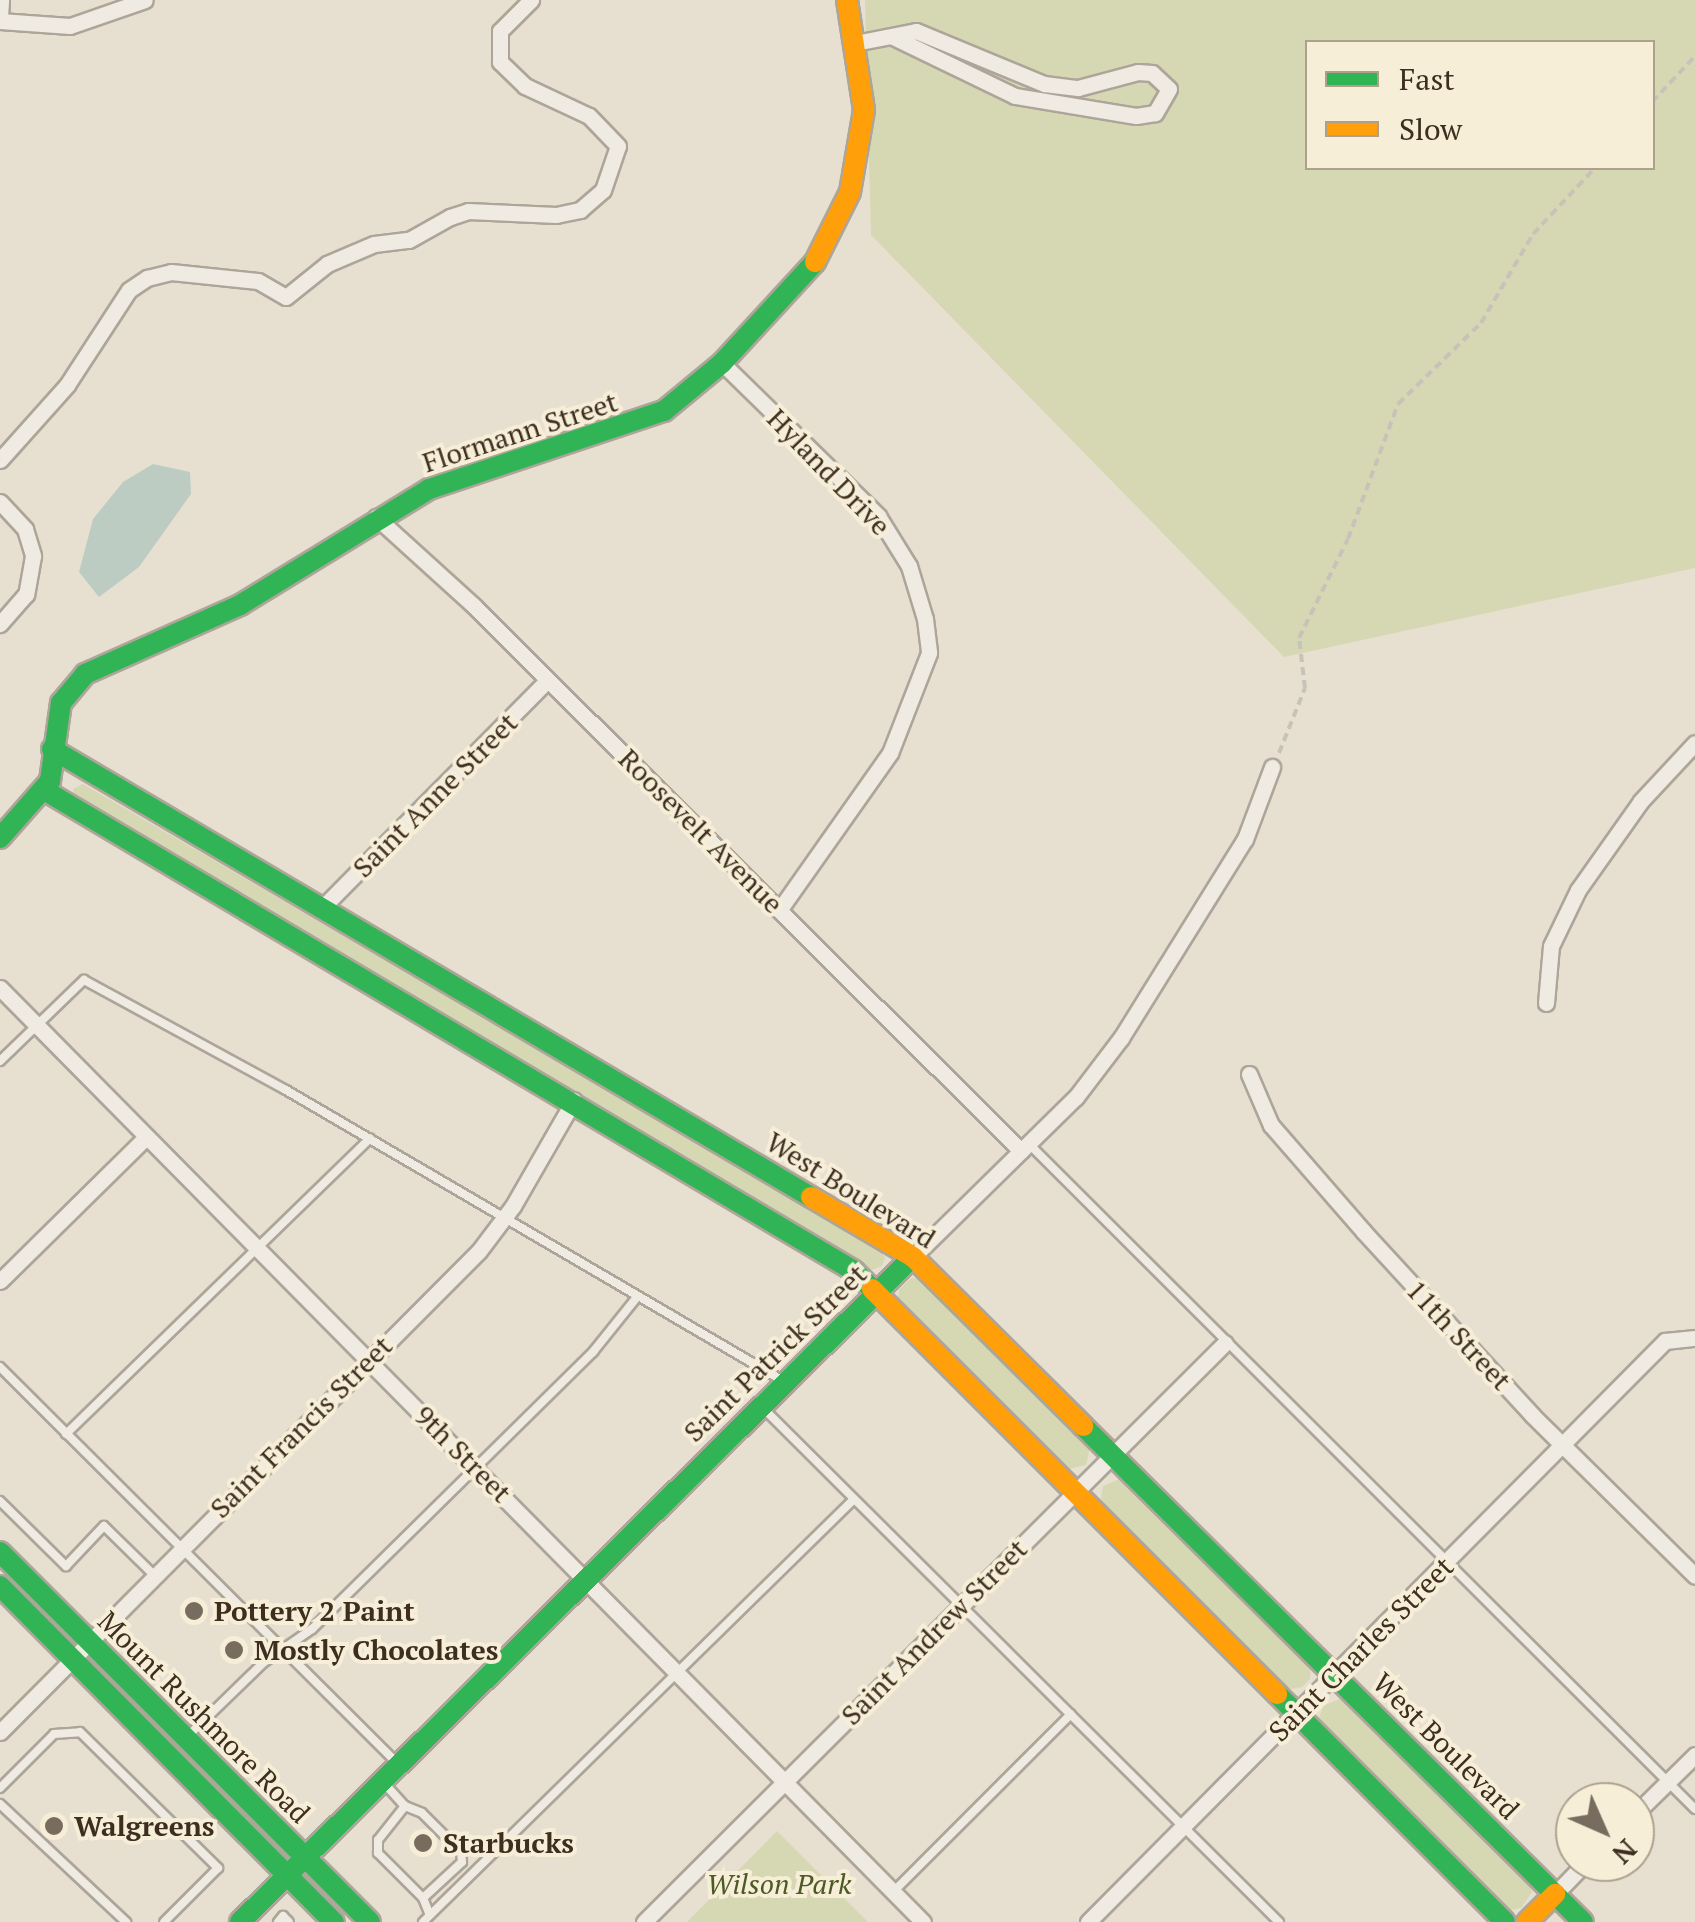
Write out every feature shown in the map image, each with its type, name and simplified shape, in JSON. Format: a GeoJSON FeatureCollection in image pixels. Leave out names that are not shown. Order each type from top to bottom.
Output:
{"type":"FeatureCollection","features":[{"type":"Feature","properties":{"kind":"main road","name":"Flormann Street"},"geometry":{"type":"LineString","coordinates":[[44,790],[61,703],[85,674],[240,606],[376,516],[470,473],[630,427],[664,410],[722,364],[812,269],[838,223],[864,110],[847,0]]}},
{"type":"Feature","properties":{"kind":"main road","name":"West Boulevard"},"geometry":{"type":"LineString","coordinates":[[52,749],[912,1257],[1583,1922]]}},
{"type":"Feature","properties":{"kind":"main road"},"geometry":{"type":"LineString","coordinates":[[0,838],[44,790],[820,1246],[877,1292],[1505,1922]]}},
{"type":"Feature","properties":{"kind":"main road","name":"Saint Patrick Street"},"geometry":{"type":"LineString","coordinates":[[240,1922],[912,1257]]}},
{"type":"Feature","properties":{"kind":"main road","name":"Mount Rushmore Road"},"geometry":{"type":"LineString","coordinates":[[0,1552],[370,1922]]}},
{"type":"Feature","properties":{"kind":"main road","name":"Mount Rushmore Road"},"geometry":{"type":"LineString","coordinates":[[0,1586],[288,1874],[325,1919]]}},
{"type":"Feature","properties":{"kind":"main road"},"geometry":{"type":"LineString","coordinates":[[1527,1922],[1554,1894]]}},
{"type":"Feature","properties":{"kind":"street"},"geometry":{"type":"LineString","coordinates":[[1,0],[0,19],[70,26],[145,0]]}},
{"type":"Feature","properties":{"kind":"street"},"geometry":{"type":"LineString","coordinates":[[4,456],[67,385],[128,290],[147,278],[170,272],[258,281],[286,298],[327,264],[374,244],[409,240],[468,211],[556,215],[592,200],[614,171],[618,146],[589,116],[525,86],[500,62],[500,31],[532,0]]}},
{"type":"Feature","properties":{"kind":"street"},"geometry":{"type":"LineString","coordinates":[[855,43],[916,31],[934,35],[1044,84],[1078,88],[1138,72],[1152,73],[1170,89],[1155,113],[1136,116],[1015,96],[893,38]]}},
{"type":"Feature","properties":{"kind":"street","name":"Hyland Drive"},"geometry":{"type":"LineString","coordinates":[[722,364],[878,516],[909,566],[925,619],[928,653],[890,753],[780,909]]}},
{"type":"Feature","properties":{"kind":"street"},"geometry":{"type":"LineString","coordinates":[[0,502],[25,529],[33,556],[26,594],[0,624]]}},
{"type":"Feature","properties":{"kind":"street","name":"Roosevelt Avenue"},"geometry":{"type":"LineString","coordinates":[[376,516],[1025,1147]]}},
{"type":"Feature","properties":{"kind":"street","name":"Saint Anne Street"},"geometry":{"type":"LineString","coordinates":[[322,909],[548,680]]}},
{"type":"Feature","properties":{"kind":"street"},"geometry":{"type":"LineString","coordinates":[[1546,1003],[1551,946],[1612,839],[1695,743]]}},
{"type":"Feature","properties":{"kind":"street","name":"Saint Patrick Street"},"geometry":{"type":"LineString","coordinates":[[912,1257],[1101,1066],[1186,943],[1245,839],[1272,768]]}},
{"type":"Feature","properties":{"kind":"street","name":"9th Street"},"geometry":{"type":"LineString","coordinates":[[0,988],[922,1922]]}},
{"type":"Feature","properties":{"kind":"street","name":"11th Street"},"geometry":{"type":"LineString","coordinates":[[1249,1074],[1270,1125],[1564,1446],[1695,1576]]}},
{"type":"Feature","properties":{"kind":"street","name":"Saint Francis Street"},"geometry":{"type":"LineString","coordinates":[[0,1732],[504,1220],[574,1100]]}},
{"type":"Feature","properties":{"kind":"street"},"geometry":{"type":"LineString","coordinates":[[0,1282],[146,1137]]}},
{"type":"Feature","properties":{"kind":"street","name":"Saint Charles Street"},"geometry":{"type":"LineString","coordinates":[[1088,1922],[1666,1341],[1695,1338]]}},
{"type":"Feature","properties":{"kind":"street","name":"Saint Andrew Street"},"geometry":{"type":"LineString","coordinates":[[644,1922],[1226,1343]]}},
{"type":"Feature","properties":{"kind":"street"},"geometry":{"type":"LineString","coordinates":[[1655,1795],[1695,1755]]}},
{"type":"Feature","properties":{"kind":"street"},"geometry":{"type":"LineString","coordinates":[[1554,1894],[1566,1882]]}},
{"type":"Feature","properties":{"kind":"lane"},"geometry":{"type":"LineString","coordinates":[[0,1060],[84,980],[370,1138],[784,1382]]}},
{"type":"Feature","properties":{"kind":"lane"},"geometry":{"type":"LineString","coordinates":[[66,1434],[370,1138]]}},
{"type":"Feature","properties":{"kind":"lane"},"geometry":{"type":"LineString","coordinates":[[1025,1147],[1695,1809]]}},
{"type":"Feature","properties":{"kind":"lane"},"geometry":{"type":"LineString","coordinates":[[186,1738],[476,1468],[614,1331],[637,1297]]}},
{"type":"Feature","properties":{"kind":"lane"},"geometry":{"type":"LineString","coordinates":[[0,1367],[397,1764]]}},
{"type":"Feature","properties":{"kind":"lane"},"geometry":{"type":"LineString","coordinates":[[761,1406],[1279,1922]]}},
{"type":"Feature","properties":{"kind":"lane"},"geometry":{"type":"LineString","coordinates":[[0,1500],[66,1566],[104,1526],[153,1574]]}},
{"type":"Feature","properties":{"kind":"lane"},"geometry":{"type":"LineString","coordinates":[[427,1919],[853,1500]]}},
{"type":"Feature","properties":{"kind":"lane"},"geometry":{"type":"LineString","coordinates":[[893,1892],[1071,1714]]}},
{"type":"Feature","properties":{"kind":"lane"},"geometry":{"type":"LineString","coordinates":[[0,1788],[54,1734],[80,1732],[218,1868],[164,1922]]}},
{"type":"Feature","properties":{"kind":"lane"},"geometry":{"type":"LineString","coordinates":[[381,1780],[405,1806],[422,1812],[461,1852],[462,1862],[422,1898]]}},
{"type":"Feature","properties":{"kind":"lane"},"geometry":{"type":"LineString","coordinates":[[0,1804],[126,1922]]}},
{"type":"Feature","properties":{"kind":"lane"},"geometry":{"type":"LineString","coordinates":[[405,1806],[378,1840],[378,1853],[422,1898],[427,1919]]}},
{"type":"Feature","properties":{"kind":"lane"},"geometry":{"type":"LineString","coordinates":[[278,1922],[284,1916],[289,1922]]}},
{"type":"Feature","properties":{"kind":"path"},"geometry":{"type":"LineString","coordinates":[[1655,99],[1695,56]]}},
{"type":"Feature","properties":{"kind":"path"},"geometry":{"type":"LineString","coordinates":[[1272,768],[1305,688],[1299,638],[1348,539],[1398,404],[1480,324],[1532,234],[1593,170]]}},
{"type":"Feature","properties":{"kind":"green space"},"geometry":{"type":"Polygon","coordinates":[[[865,0],[1695,0],[1695,568],[1284,657],[871,235],[865,0]]]}},
{"type":"Feature","properties":{"kind":"green space"},"geometry":{"type":"Polygon","coordinates":[[[83,784],[875,1245],[885,1257],[882,1266],[869,1271],[74,801],[73,789],[83,784]]]}},
{"type":"Feature","properties":{"kind":"green space"},"geometry":{"type":"Polygon","coordinates":[[[911,1278],[927,1280],[1091,1443],[1086,1465],[1065,1470],[898,1302],[899,1289],[911,1278]]]}},
{"type":"Feature","properties":{"kind":"green space"},"geometry":{"type":"Polygon","coordinates":[[[1122,1478],[1311,1663],[1310,1679],[1302,1687],[1286,1690],[1100,1504],[1103,1486],[1122,1478]]]}},
{"type":"Feature","properties":{"kind":"green space"},"geometry":{"type":"Polygon","coordinates":[[[1342,1698],[1528,1880],[1532,1892],[1521,1908],[1506,1911],[1318,1721],[1323,1706],[1342,1698]]]}},
{"type":"Feature","properties":{"kind":"green space","name":"Wilson Park"},"geometry":{"type":"Polygon","coordinates":[[[777,1831],[868,1922],[687,1922],[777,1831]]]}},
{"type":"Feature","properties":{"kind":"shaded area"},"geometry":{"type":"Polygon","coordinates":[[[153,464],[190,472],[191,494],[139,567],[99,597],[79,572],[93,519],[123,482],[153,464]]]}},
{"type":"Feature","properties":{"kind":"traffic: fast"},"geometry":{"type":"LineString","coordinates":[[0,838],[50,781],[61,703],[85,674],[240,605],[429,489],[664,411],[722,363],[815,262]]}},
{"type":"Feature","properties":{"kind":"traffic: fast"},"geometry":{"type":"LineString","coordinates":[[52,749],[811,1197]]}},
{"type":"Feature","properties":{"kind":"traffic: fast"},"geometry":{"type":"LineString","coordinates":[[44,790],[854,1271],[872,1289]]}},
{"type":"Feature","properties":{"kind":"traffic: fast"},"geometry":{"type":"LineString","coordinates":[[240,1922],[913,1257]]}},
{"type":"Feature","properties":{"kind":"traffic: fast"},"geometry":{"type":"LineString","coordinates":[[1083,1426],[1583,1922]]}},
{"type":"Feature","properties":{"kind":"traffic: fast"},"geometry":{"type":"LineString","coordinates":[[0,1552],[370,1922]]}},
{"type":"Feature","properties":{"kind":"traffic: fast"},"geometry":{"type":"LineString","coordinates":[[0,1586],[334,1922]]}},
{"type":"Feature","properties":{"kind":"traffic: fast"},"geometry":{"type":"LineString","coordinates":[[1277,1694],[1505,1922]]}},
{"type":"Feature","properties":{"kind":"traffic: slow"},"geometry":{"type":"LineString","coordinates":[[815,262],[850,192],[864,110],[847,0]]}},
{"type":"Feature","properties":{"kind":"traffic: slow"},"geometry":{"type":"LineString","coordinates":[[811,1197],[913,1257],[1083,1426]]}},
{"type":"Feature","properties":{"kind":"traffic: slow"},"geometry":{"type":"LineString","coordinates":[[872,1289],[1277,1694]]}},
{"type":"Feature","properties":{"kind":"traffic: slow"},"geometry":{"type":"LineString","coordinates":[[1527,1922],[1555,1894]]}},
{"type":"Feature","properties":{"kind":"place","name":"Pottery 2 Paint"},"geometry":{"type":"Point","coordinates":[194,1611]}},
{"type":"Feature","properties":{"kind":"place","name":"Mostly Chocolates"},"geometry":{"type":"Point","coordinates":[234,1650]}},
{"type":"Feature","properties":{"kind":"place","name":"Walgreens"},"geometry":{"type":"Point","coordinates":[54,1826]}},
{"type":"Feature","properties":{"kind":"place","name":"Starbucks"},"geometry":{"type":"Point","coordinates":[423,1843]}}]}
